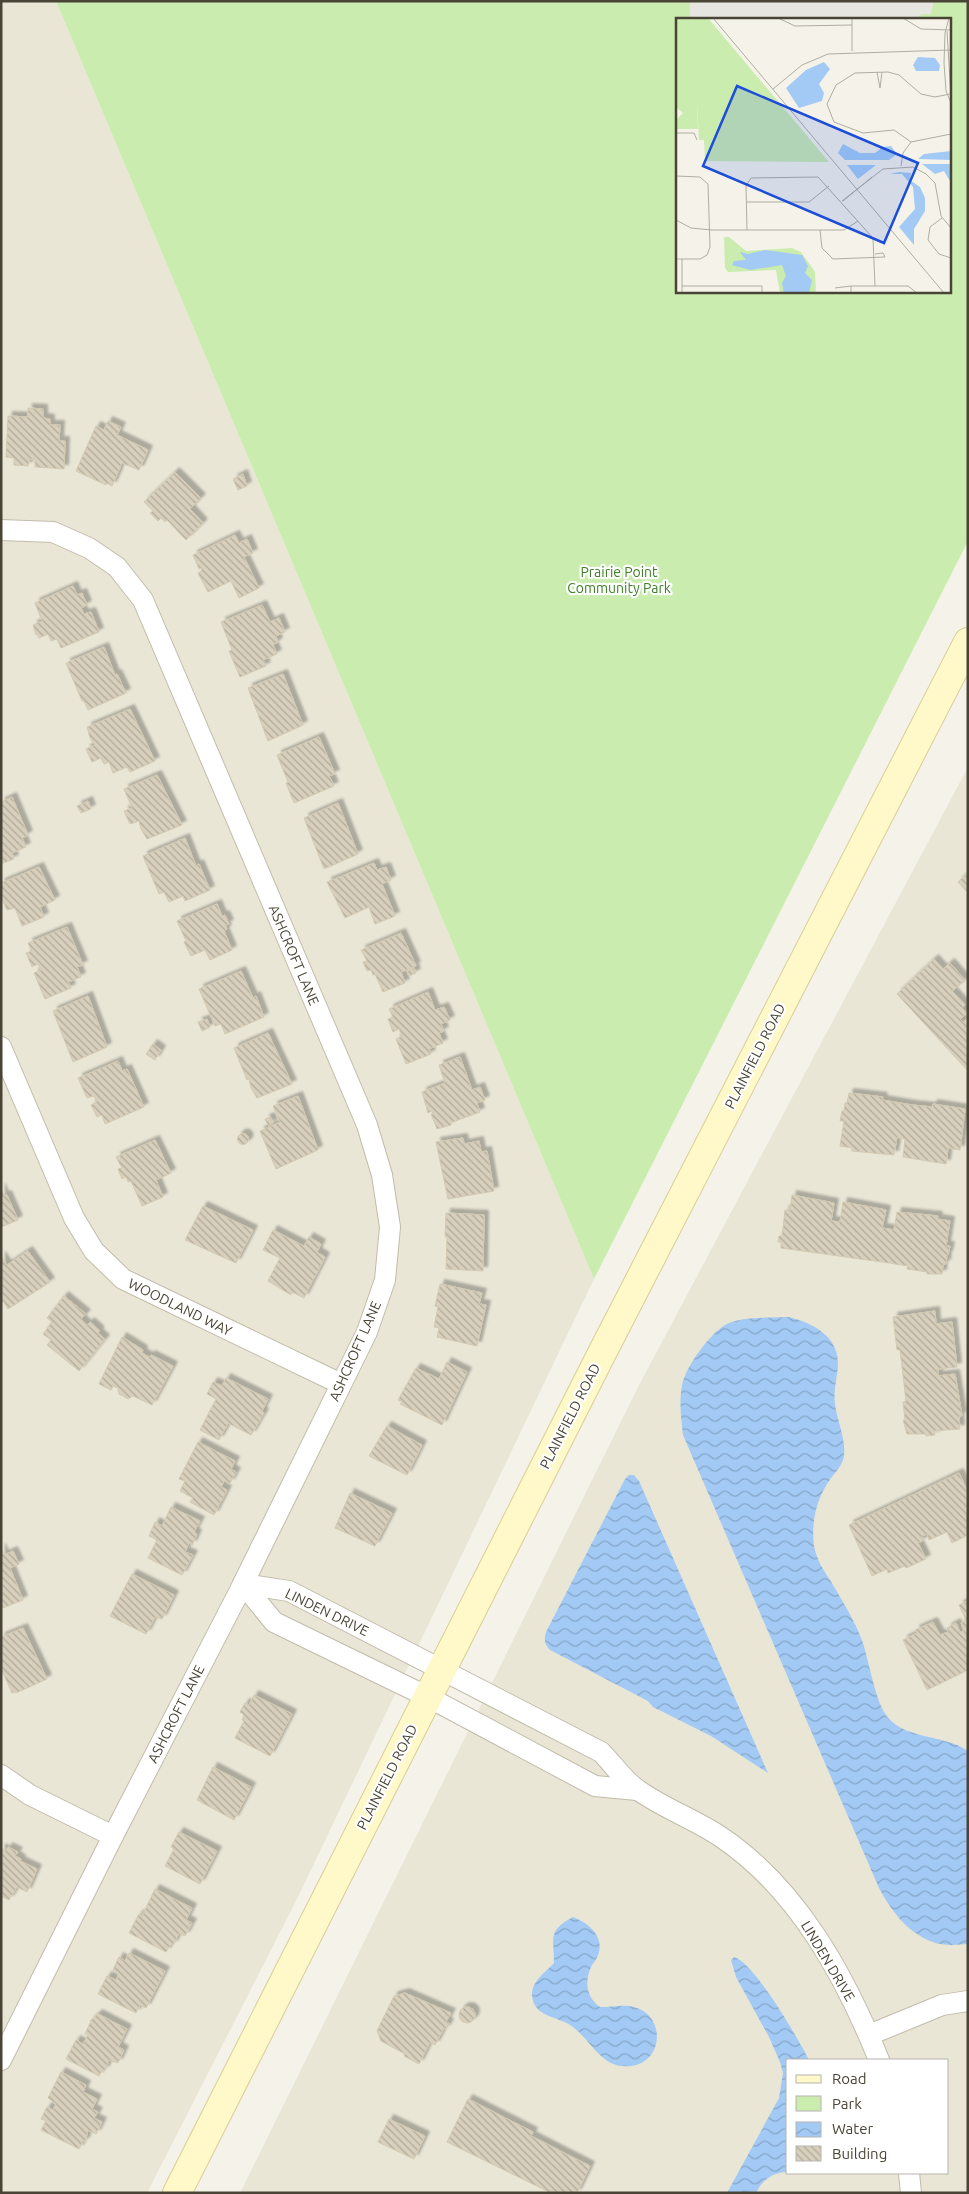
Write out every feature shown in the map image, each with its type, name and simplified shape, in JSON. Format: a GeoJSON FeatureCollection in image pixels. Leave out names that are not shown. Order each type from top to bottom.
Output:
{"type":"FeatureCollection","features":[{"type":"Feature","properties":{"kind":"main road","name":"PLAINFIELD ROAD"},"geometry":{"type":"LineString","coordinates":[[178,2193],[601,1355],[968,642]]}},
{"type":"Feature","properties":{"kind":"street","name":"ASHCROFT LANE"},"geometry":{"type":"LineString","coordinates":[[1,530],[53,532],[89,548],[117,567],[142,600],[367,1125],[382,1175],[390,1227],[385,1280],[366,1332],[243,1584],[113,1836],[1,2060]]}},
{"type":"Feature","properties":{"kind":"street","name":"WOODLAND WAY"},"geometry":{"type":"LineString","coordinates":[[1,1047],[74,1218],[94,1251],[123,1279],[341,1384]]}},
{"type":"Feature","properties":{"kind":"street","name":"LINDEN DRIVE"},"geometry":{"type":"LineString","coordinates":[[243,1584],[289,1591],[601,1752],[637,1790],[721,1837],[755,1863],[780,1890],[820,1942],[853,2001],[879,2059]]}},
{"type":"Feature","properties":{"kind":"street","name":"LINDEN DRIVE"},"geometry":{"type":"LineString","coordinates":[[243,1584],[274,1622],[428,1698],[596,1786],[637,1790]]}},
{"type":"Feature","properties":{"kind":"street"},"geometry":{"type":"LineString","coordinates":[[1,1775],[30,1795],[113,1836]]}},
{"type":"Feature","properties":{"kind":"street"},"geometry":{"type":"LineString","coordinates":[[869,2035],[942,2005],[968,2001]]}},
{"type":"Feature","properties":{"kind":"street"},"geometry":{"type":"LineString","coordinates":[[909,2174],[911,2193]]}},
{"type":"Feature","properties":{"kind":"shaded area"},"geometry":{"type":"Polygon","coordinates":[[[1,1],[56,1],[594,1279],[297,1899],[147,2193],[1,2193],[1,1]]]}},
{"type":"Feature","properties":{"kind":"shaded area"},"geometry":{"type":"Polygon","coordinates":[[[690,1],[934,1],[931,14],[922,14],[916,18],[690,18],[690,1]]]}},
{"type":"Feature","properties":{"kind":"shaded area"},"geometry":{"type":"Polygon","coordinates":[[[968,767],[968,2193],[240,2193],[638,1387],[968,767]]]}},
{"type":"Feature","properties":{"kind":"green space","name":"Prairie Point Community Park"},"geometry":{"type":"Polygon","coordinates":[[[56,1],[968,1],[968,541],[594,1279],[56,1]]]}},
{"type":"Feature","properties":{"kind":"water"},"geometry":{"type":"Polygon","coordinates":[[[789,1317],[806,1323],[822,1332],[833,1344],[837,1353],[835,1398],[843,1436],[844,1456],[840,1466],[824,1488],[814,1520],[813,1537],[818,1560],[860,1635],[878,1697],[884,1712],[891,1721],[911,1732],[947,1741],[968,1751],[968,1944],[950,1945],[937,1943],[915,1933],[901,1920],[879,1888],[683,1435],[680,1403],[684,1377],[693,1360],[712,1336],[725,1325],[739,1320],[789,1317]]]}},
{"type":"Feature","properties":{"kind":"water"},"geometry":{"type":"Polygon","coordinates":[[[629,1475],[634,1475],[639,1481],[768,1773],[711,1736],[653,1707],[648,1701],[550,1650],[546,1643],[546,1632],[625,1479],[629,1475]]]}},
{"type":"Feature","properties":{"kind":"water"},"geometry":{"type":"Polygon","coordinates":[[[573,1917],[590,1927],[599,1942],[598,1956],[589,1971],[587,1983],[589,1994],[595,2003],[600,2007],[634,2007],[652,2019],[656,2028],[655,2048],[642,2063],[620,2066],[611,2063],[570,2025],[544,2014],[533,2001],[532,1995],[535,1984],[554,1963],[553,1941],[556,1931],[573,1917]]]}},
{"type":"Feature","properties":{"kind":"water"},"geometry":{"type":"Polygon","coordinates":[[[734,1957],[743,1962],[753,1972],[786,2020],[808,2059],[786,2059],[786,2172],[773,2175],[761,2184],[756,2193],[727,2193],[779,2098],[783,2073],[769,2037],[736,1977],[731,1960],[734,1957]]]}},
{"type":"Feature","properties":{"kind":"building"},"geometry":{"type":"Polygon","coordinates":[[[28,408],[43,409],[43,418],[50,419],[50,425],[60,425],[59,441],[65,441],[64,469],[35,467],[35,459],[29,459],[28,466],[14,465],[14,458],[6,457],[8,416],[28,417],[28,408]]]}},
{"type":"Feature","properties":{"kind":"building"},"geometry":{"type":"Polygon","coordinates":[[[108,421],[121,427],[117,435],[148,450],[139,470],[122,463],[112,486],[76,471],[96,426],[104,430],[108,421]]]}},
{"type":"Feature","properties":{"kind":"building"},"geometry":{"type":"Polygon","coordinates":[[[175,472],[201,498],[190,509],[203,523],[186,540],[167,520],[165,522],[161,518],[158,521],[150,513],[153,511],[144,502],[175,472]]]}},
{"type":"Feature","properties":{"kind":"building"},"geometry":{"type":"Polygon","coordinates":[[[243,474],[247,486],[238,490],[233,479],[243,474]]]}},
{"type":"Feature","properties":{"kind":"building"},"geometry":{"type":"Polygon","coordinates":[[[235,535],[239,543],[247,539],[253,553],[244,557],[259,588],[239,598],[231,581],[208,592],[198,573],[202,571],[201,568],[199,569],[193,555],[235,535]]]}},
{"type":"Feature","properties":{"kind":"building"},"geometry":{"type":"Polygon","coordinates":[[[73,586],[77,595],[82,593],[87,605],[81,608],[84,614],[91,612],[99,632],[61,648],[57,639],[51,641],[48,634],[39,638],[36,635],[33,625],[42,621],[35,603],[73,586]]]}},
{"type":"Feature","properties":{"kind":"building"},"geometry":{"type":"Polygon","coordinates":[[[262,605],[270,622],[279,618],[285,632],[276,636],[278,642],[273,645],[277,654],[263,660],[266,666],[240,677],[229,651],[232,650],[221,622],[262,605]]]}},
{"type":"Feature","properties":{"kind":"building"},"geometry":{"type":"Polygon","coordinates":[[[104,647],[115,675],[117,674],[126,693],[88,710],[84,701],[82,701],[66,663],[104,647]]]}},
{"type":"Feature","properties":{"kind":"building"},"geometry":{"type":"Polygon","coordinates":[[[283,674],[303,725],[268,741],[248,688],[283,674]]]}},
{"type":"Feature","properties":{"kind":"building"},"geometry":{"type":"Polygon","coordinates":[[[130,709],[155,761],[130,772],[127,767],[113,773],[109,762],[104,764],[101,758],[92,762],[86,749],[95,745],[90,738],[87,727],[130,709]]]}},
{"type":"Feature","properties":{"kind":"building"},"geometry":{"type":"Polygon","coordinates":[[[319,737],[335,774],[329,776],[334,786],[294,803],[277,755],[319,737]]]}},
{"type":"Feature","properties":{"kind":"building"},"geometry":{"type":"Polygon","coordinates":[[[157,775],[182,825],[147,839],[139,821],[130,824],[124,811],[132,808],[124,789],[157,775]]]}},
{"type":"Feature","properties":{"kind":"building"},"geometry":{"type":"Polygon","coordinates":[[[12,797],[28,835],[22,838],[26,847],[12,853],[14,859],[1,864],[1,802],[12,797]]]}},
{"type":"Feature","properties":{"kind":"building"},"geometry":{"type":"Polygon","coordinates":[[[88,801],[91,809],[81,813],[77,806],[88,801]]]}},
{"type":"Feature","properties":{"kind":"building"},"geometry":{"type":"Polygon","coordinates":[[[338,803],[358,854],[324,869],[304,818],[338,803]]]}},
{"type":"Feature","properties":{"kind":"building"},"geometry":{"type":"Polygon","coordinates":[[[185,838],[196,866],[199,864],[210,890],[185,901],[183,896],[169,902],[164,892],[159,894],[143,856],[185,838]]]}},
{"type":"Feature","properties":{"kind":"building"},"geometry":{"type":"Polygon","coordinates":[[[374,863],[377,870],[386,867],[391,880],[382,884],[395,916],[375,924],[369,907],[345,918],[327,882],[374,863]]]}},
{"type":"Feature","properties":{"kind":"building"},"geometry":{"type":"Polygon","coordinates":[[[39,867],[55,900],[40,907],[44,917],[22,926],[15,908],[7,910],[1,897],[1,883],[39,867]]]}},
{"type":"Feature","properties":{"kind":"building"},"geometry":{"type":"Polygon","coordinates":[[[968,873],[968,893],[958,882],[968,873]]]}},
{"type":"Feature","properties":{"kind":"building"},"geometry":{"type":"Polygon","coordinates":[[[217,904],[222,916],[225,915],[229,924],[225,925],[227,929],[224,931],[232,950],[210,960],[205,950],[191,956],[177,921],[217,904]]]}},
{"type":"Feature","properties":{"kind":"building"},"geometry":{"type":"Polygon","coordinates":[[[67,927],[83,965],[77,967],[81,977],[68,982],[71,988],[45,999],[34,973],[41,970],[38,964],[32,967],[26,953],[32,951],[28,943],[67,927]]]}},
{"type":"Feature","properties":{"kind":"building"},"geometry":{"type":"Polygon","coordinates":[[[401,933],[416,966],[401,972],[405,983],[383,992],[375,974],[373,975],[371,970],[367,971],[363,962],[367,961],[361,950],[401,933]]]}},
{"type":"Feature","properties":{"kind":"building"},"geometry":{"type":"Polygon","coordinates":[[[934,959],[943,969],[950,963],[965,980],[952,991],[965,1005],[962,1008],[967,1013],[960,1019],[963,1022],[968,1017],[968,1071],[897,994],[934,959]]]}},
{"type":"Feature","properties":{"kind":"building"},"geometry":{"type":"Polygon","coordinates":[[[414,968],[416,973],[409,976],[407,971],[414,968]]]}},
{"type":"Feature","properties":{"kind":"building"},"geometry":{"type":"Polygon","coordinates":[[[241,971],[253,998],[256,996],[264,1017],[225,1034],[221,1024],[215,1026],[199,989],[241,971]]]}},
{"type":"Feature","properties":{"kind":"building"},"geometry":{"type":"Polygon","coordinates":[[[428,992],[435,1010],[444,1007],[450,1020],[441,1024],[444,1031],[439,1033],[443,1043],[429,1049],[431,1054],[406,1064],[396,1039],[402,1036],[399,1029],[393,1032],[388,1019],[393,1017],[389,1009],[428,992]]]}},
{"type":"Feature","properties":{"kind":"building"},"geometry":{"type":"Polygon","coordinates":[[[88,996],[107,1047],[73,1062],[53,1011],[88,996]]]}},
{"type":"Feature","properties":{"kind":"building"},"geometry":{"type":"Polygon","coordinates":[[[207,1019],[210,1027],[202,1031],[198,1022],[207,1019]]]}},
{"type":"Feature","properties":{"kind":"building"},"geometry":{"type":"Polygon","coordinates":[[[268,1033],[292,1084],[257,1098],[251,1088],[249,1079],[247,1080],[234,1048],[268,1033]]]}},
{"type":"Feature","properties":{"kind":"building"},"geometry":{"type":"Polygon","coordinates":[[[153,1044],[161,1050],[155,1060],[146,1054],[153,1044]]]}},
{"type":"Feature","properties":{"kind":"building"},"geometry":{"type":"Polygon","coordinates":[[[460,1057],[472,1090],[480,1087],[485,1100],[477,1103],[480,1112],[437,1129],[431,1114],[433,1114],[432,1111],[428,1113],[422,1092],[445,1083],[439,1065],[460,1057]]]}},
{"type":"Feature","properties":{"kind":"building"},"geometry":{"type":"Polygon","coordinates":[[[118,1061],[122,1071],[127,1069],[144,1107],[105,1124],[102,1115],[97,1117],[91,1105],[97,1102],[94,1096],[87,1098],[78,1078],[118,1061]]]}},
{"type":"Feature","properties":{"kind":"building"},"geometry":{"type":"Polygon","coordinates":[[[849,1093],[883,1097],[882,1100],[912,1105],[932,1107],[933,1104],[965,1109],[960,1150],[948,1148],[946,1164],[903,1157],[905,1139],[897,1137],[894,1155],[852,1151],[852,1148],[840,1146],[844,1121],[840,1121],[849,1093]]]}},
{"type":"Feature","properties":{"kind":"building"},"geometry":{"type":"Polygon","coordinates":[[[298,1096],[318,1150],[276,1169],[260,1131],[280,1122],[273,1106],[298,1096]]]}},
{"type":"Feature","properties":{"kind":"building"},"geometry":{"type":"Polygon","coordinates":[[[270,1117],[273,1123],[268,1125],[265,1119],[270,1117]]]}},
{"type":"Feature","properties":{"kind":"building"},"geometry":{"type":"Polygon","coordinates":[[[243,1133],[249,1139],[243,1145],[237,1139],[243,1133]]]}},
{"type":"Feature","properties":{"kind":"building"},"geometry":{"type":"Polygon","coordinates":[[[463,1138],[464,1144],[479,1141],[481,1152],[487,1151],[494,1191],[448,1199],[436,1142],[463,1138]]]}},
{"type":"Feature","properties":{"kind":"building"},"geometry":{"type":"Polygon","coordinates":[[[155,1140],[171,1173],[156,1180],[163,1197],[142,1206],[131,1181],[128,1182],[126,1177],[122,1179],[118,1169],[122,1168],[116,1157],[155,1140]]]}},
{"type":"Feature","properties":{"kind":"building"},"geometry":{"type":"Polygon","coordinates":[[[1,1188],[4,1196],[7,1195],[18,1220],[1,1227],[1,1188]]]}},
{"type":"Feature","properties":{"kind":"building"},"geometry":{"type":"Polygon","coordinates":[[[792,1195],[834,1203],[831,1221],[840,1222],[843,1202],[886,1210],[882,1228],[894,1230],[897,1212],[938,1216],[937,1219],[950,1221],[946,1246],[950,1246],[946,1264],[943,1264],[942,1274],[927,1274],[927,1272],[907,1269],[908,1266],[781,1248],[781,1242],[778,1242],[779,1236],[782,1236],[785,1210],[790,1211],[792,1195]]]}},
{"type":"Feature","properties":{"kind":"building"},"geometry":{"type":"Polygon","coordinates":[[[203,1206],[253,1230],[236,1263],[185,1240],[203,1206]]]}},
{"type":"Feature","properties":{"kind":"building"},"geometry":{"type":"Polygon","coordinates":[[[446,1213],[484,1215],[483,1271],[446,1269],[446,1213]]]}},
{"type":"Feature","properties":{"kind":"building"},"geometry":{"type":"Polygon","coordinates":[[[273,1230],[304,1246],[309,1237],[321,1244],[317,1252],[325,1257],[304,1298],[292,1292],[291,1295],[268,1281],[280,1258],[263,1250],[273,1230]]]}},
{"type":"Feature","properties":{"kind":"building"},"geometry":{"type":"Polygon","coordinates":[[[28,1251],[50,1282],[8,1309],[3,1301],[1,1302],[1,1256],[7,1265],[28,1251]]]}},
{"type":"Feature","properties":{"kind":"building"},"geometry":{"type":"Polygon","coordinates":[[[440,1284],[482,1293],[479,1304],[486,1305],[477,1346],[437,1337],[439,1328],[434,1327],[438,1307],[435,1306],[440,1284]]]}},
{"type":"Feature","properties":{"kind":"building"},"geometry":{"type":"Polygon","coordinates":[[[64,1296],[86,1314],[81,1319],[87,1325],[90,1322],[100,1331],[98,1333],[105,1339],[79,1371],[47,1345],[51,1340],[43,1334],[52,1322],[47,1318],[64,1296]]]}},
{"type":"Feature","properties":{"kind":"building"},"geometry":{"type":"Polygon","coordinates":[[[935,1311],[936,1324],[952,1322],[957,1367],[938,1369],[938,1376],[955,1374],[962,1416],[959,1416],[960,1429],[934,1431],[935,1435],[926,1436],[926,1434],[907,1434],[903,1420],[905,1420],[903,1402],[906,1401],[900,1350],[897,1350],[893,1317],[935,1311]]]}},
{"type":"Feature","properties":{"kind":"building"},"geometry":{"type":"Polygon","coordinates":[[[122,1337],[143,1350],[142,1353],[149,1357],[151,1355],[173,1366],[152,1405],[133,1396],[128,1399],[119,1394],[118,1388],[113,1386],[111,1390],[99,1384],[122,1337]]]}},
{"type":"Feature","properties":{"kind":"building"},"geometry":{"type":"Polygon","coordinates":[[[447,1362],[467,1372],[442,1425],[400,1404],[402,1402],[398,1400],[416,1368],[439,1379],[447,1362]]]}},
{"type":"Feature","properties":{"kind":"building"},"geometry":{"type":"Polygon","coordinates":[[[226,1378],[268,1399],[262,1411],[264,1413],[251,1435],[228,1423],[219,1440],[200,1430],[216,1399],[207,1394],[213,1382],[222,1386],[226,1378]]]}},
{"type":"Feature","properties":{"kind":"building"},"geometry":{"type":"Polygon","coordinates":[[[387,1426],[422,1445],[407,1475],[369,1456],[387,1426]]]}},
{"type":"Feature","properties":{"kind":"building"},"geometry":{"type":"Polygon","coordinates":[[[198,1442],[235,1461],[231,1469],[236,1472],[230,1483],[224,1481],[221,1487],[227,1490],[214,1515],[190,1502],[193,1498],[180,1491],[185,1481],[179,1479],[198,1442]]]}},
{"type":"Feature","properties":{"kind":"building"},"geometry":{"type":"Polygon","coordinates":[[[959,1473],[968,1492],[968,1535],[952,1543],[947,1532],[929,1540],[927,1534],[922,1536],[924,1540],[918,1543],[926,1559],[906,1568],[905,1566],[888,1573],[887,1569],[872,1576],[849,1525],[959,1473]]]}},
{"type":"Feature","properties":{"kind":"building"},"geometry":{"type":"Polygon","coordinates":[[[350,1493],[392,1513],[375,1546],[335,1528],[350,1493]]]}},
{"type":"Feature","properties":{"kind":"building"},"geometry":{"type":"Polygon","coordinates":[[[171,1507],[200,1521],[194,1532],[197,1534],[192,1545],[189,1543],[185,1552],[193,1555],[182,1575],[148,1558],[157,1540],[149,1536],[155,1522],[162,1526],[171,1507]]]}},
{"type":"Feature","properties":{"kind":"building"},"geometry":{"type":"Polygon","coordinates":[[[1,1548],[4,1555],[13,1551],[19,1564],[10,1568],[23,1600],[3,1608],[1,1604],[1,1548]]]}},
{"type":"Feature","properties":{"kind":"building"},"geometry":{"type":"Polygon","coordinates":[[[132,1574],[174,1595],[162,1619],[155,1617],[146,1634],[110,1616],[132,1574]]]}},
{"type":"Feature","properties":{"kind":"building"},"geometry":{"type":"Polygon","coordinates":[[[968,1601],[968,1670],[927,1690],[903,1640],[917,1633],[915,1630],[933,1622],[940,1635],[948,1632],[947,1628],[956,1623],[960,1632],[964,1631],[961,1623],[966,1620],[959,1605],[968,1601]]]}},
{"type":"Feature","properties":{"kind":"building"},"geometry":{"type":"Polygon","coordinates":[[[23,1628],[47,1679],[12,1693],[1,1668],[1,1637],[23,1628]]]}},
{"type":"Feature","properties":{"kind":"building"},"geometry":{"type":"Polygon","coordinates":[[[254,1695],[292,1714],[270,1756],[235,1738],[244,1721],[242,1720],[244,1715],[240,1712],[245,1703],[249,1705],[254,1695]]]}},
{"type":"Feature","properties":{"kind":"building"},"geometry":{"type":"Polygon","coordinates":[[[213,1767],[251,1787],[234,1820],[197,1800],[213,1767]]]}},
{"type":"Feature","properties":{"kind":"building"},"geometry":{"type":"Polygon","coordinates":[[[179,1832],[217,1851],[200,1884],[165,1866],[174,1849],[171,1847],[179,1832]]]}},
{"type":"Feature","properties":{"kind":"building"},"geometry":{"type":"Polygon","coordinates":[[[8,1847],[18,1852],[15,1856],[21,1859],[20,1861],[37,1869],[27,1892],[17,1887],[9,1900],[1,1896],[1,1848],[6,1851],[8,1847]]]}},
{"type":"Feature","properties":{"kind":"building"},"geometry":{"type":"Polygon","coordinates":[[[155,1889],[192,1908],[186,1920],[192,1923],[185,1936],[179,1933],[173,1945],[171,1944],[166,1952],[129,1933],[139,1914],[142,1916],[155,1889]]]}},
{"type":"Feature","properties":{"kind":"building"},"geometry":{"type":"Polygon","coordinates":[[[129,1953],[165,1971],[146,2008],[140,2005],[136,2013],[98,1994],[107,1976],[116,1980],[119,1973],[113,1970],[117,1961],[119,1957],[125,1961],[129,1953]]]}},
{"type":"Feature","properties":{"kind":"building"},"geometry":{"type":"Polygon","coordinates":[[[405,1993],[451,2013],[446,2022],[449,2023],[446,2029],[444,2028],[435,2045],[430,2042],[419,2064],[381,2041],[377,2031],[394,1996],[405,1993]]]}},
{"type":"Feature","properties":{"kind":"building"},"geometry":{"type":"Polygon","coordinates":[[[467,2007],[475,2015],[467,2023],[459,2015],[467,2007]]]}},
{"type":"Feature","properties":{"kind":"building"},"geometry":{"type":"Polygon","coordinates":[[[98,2014],[127,2029],[118,2047],[124,2050],[118,2063],[109,2060],[105,2070],[102,2070],[99,2076],[66,2059],[76,2040],[83,2044],[88,2035],[85,2034],[90,2023],[92,2025],[90,2021],[98,2014]]]}},
{"type":"Feature","properties":{"kind":"building"},"geometry":{"type":"Polygon","coordinates":[[[61,2072],[86,2085],[83,2092],[97,2099],[92,2109],[98,2112],[94,2118],[102,2122],[96,2134],[88,2130],[85,2142],[83,2141],[79,2149],[41,2130],[46,2121],[41,2119],[47,2107],[53,2110],[56,2104],[48,2098],[61,2072]]]}},
{"type":"Feature","properties":{"kind":"building"},"geometry":{"type":"Polygon","coordinates":[[[468,2099],[533,2132],[531,2136],[590,2166],[577,2193],[551,2193],[447,2142],[468,2099]]]}},
{"type":"Feature","properties":{"kind":"building"},"geometry":{"type":"Polygon","coordinates":[[[389,2119],[425,2136],[414,2159],[378,2142],[389,2119]]]}}]}
